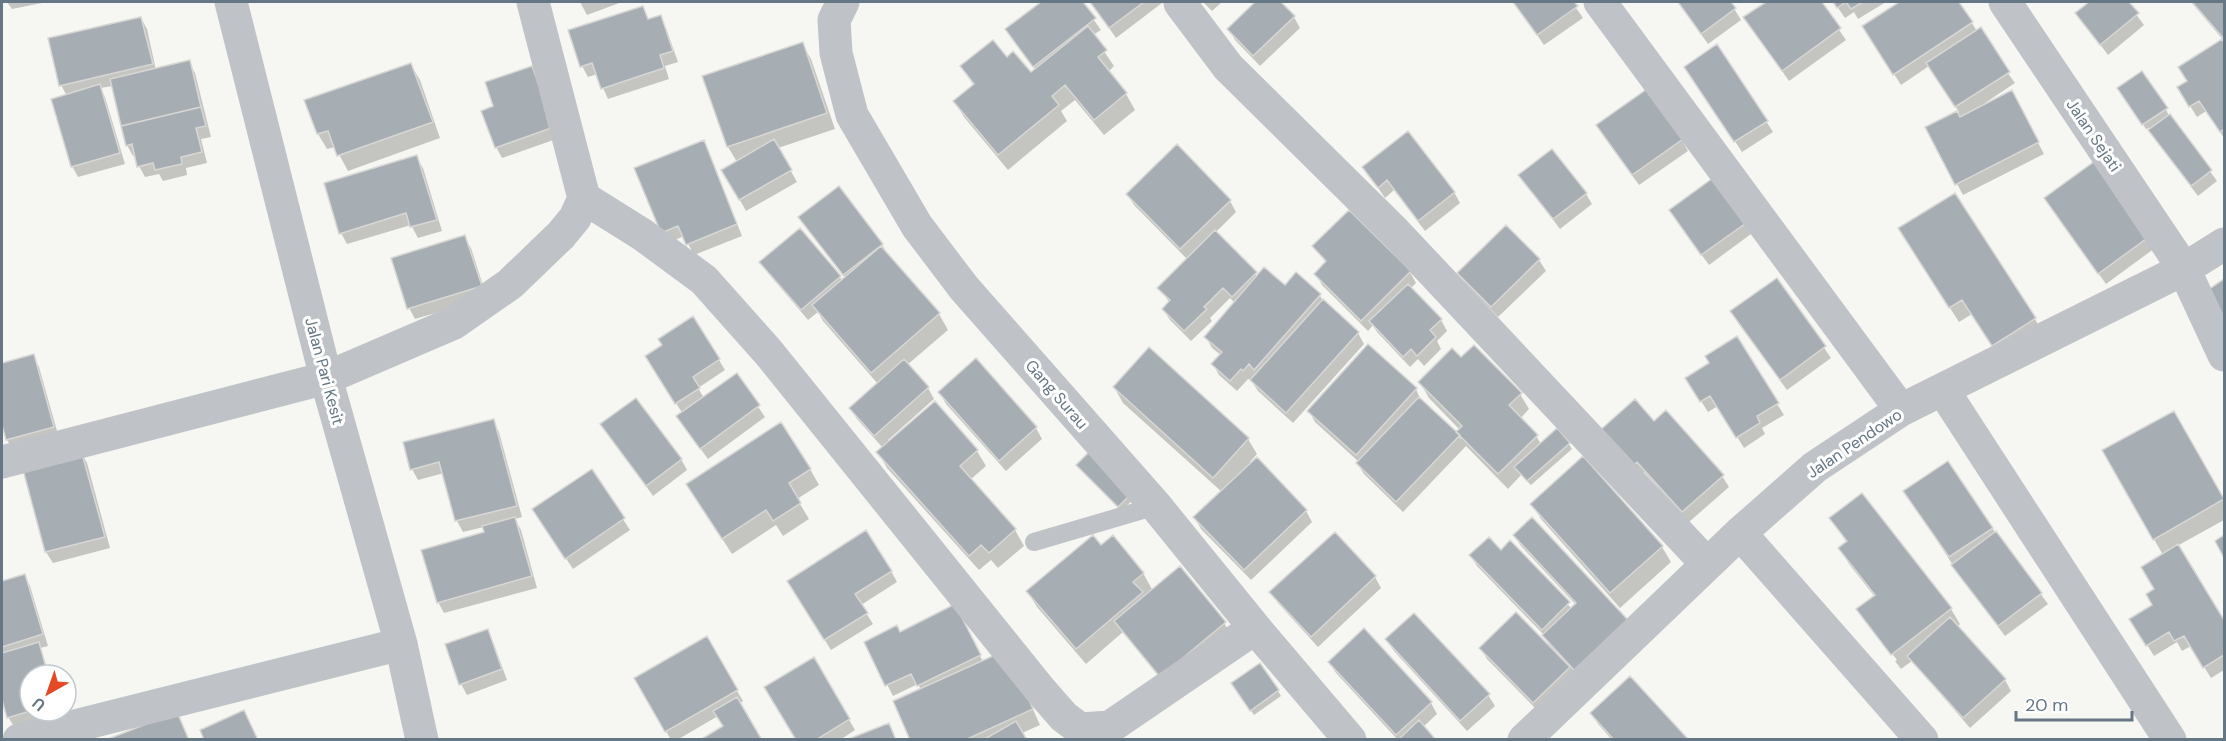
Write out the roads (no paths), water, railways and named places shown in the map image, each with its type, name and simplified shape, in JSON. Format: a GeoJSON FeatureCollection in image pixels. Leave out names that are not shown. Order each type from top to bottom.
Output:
{"type":"FeatureCollection","features":[{"type":"Feature","properties":{"kind":"street","name":"Jalan Pari Kesit"},"geometry":{"type":"LineString","coordinates":[[231,2],[326,378],[401,644],[422,740]]}},
{"type":"Feature","properties":{"kind":"street"},"geometry":{"type":"LineString","coordinates":[[2,462],[326,378],[454,323],[510,284],[561,236],[575,218],[584,198],[533,2]]}},
{"type":"Feature","properties":{"kind":"street"},"geometry":{"type":"LineString","coordinates":[[1599,2],[1901,410]]}},
{"type":"Feature","properties":{"kind":"street","name":"Jalan Sejati"},"geometry":{"type":"LineString","coordinates":[[2005,2],[2184,269]]}},
{"type":"Feature","properties":{"kind":"street"},"geometry":{"type":"LineString","coordinates":[[1180,3],[1228,67],[1395,232],[1707,564]]}},
{"type":"Feature","properties":{"kind":"street","name":"Gang Surau"},"geometry":{"type":"LineString","coordinates":[[840,7],[834,20],[836,53],[852,115],[918,226],[964,288],[1156,507],[1350,740]]}},
{"type":"Feature","properties":{"kind":"street"},"geometry":{"type":"LineString","coordinates":[[584,198],[643,235],[704,280],[770,353],[1042,692],[1080,734],[1110,727],[1255,628]]}},
{"type":"Feature","properties":{"kind":"street","name":"Jalan Pendowo"},"geometry":{"type":"LineString","coordinates":[[1524,740],[1740,533],[1815,467],[1901,410],[2184,269],[2224,244]]}},
{"type":"Feature","properties":{"kind":"street"},"geometry":{"type":"LineString","coordinates":[[2184,269],[2224,355]]}},
{"type":"Feature","properties":{"kind":"street"},"geometry":{"type":"LineString","coordinates":[[1943,390],[2170,740]]}},
{"type":"Feature","properties":{"kind":"street"},"geometry":{"type":"LineString","coordinates":[[1740,533],[1922,740]]}},
{"type":"Feature","properties":{"kind":"street"},"geometry":{"type":"LineString","coordinates":[[19,740],[401,644]]}},
{"type":"Feature","properties":{"kind":"lane"},"geometry":{"type":"LineString","coordinates":[[1034,542],[1156,507]]}}]}
